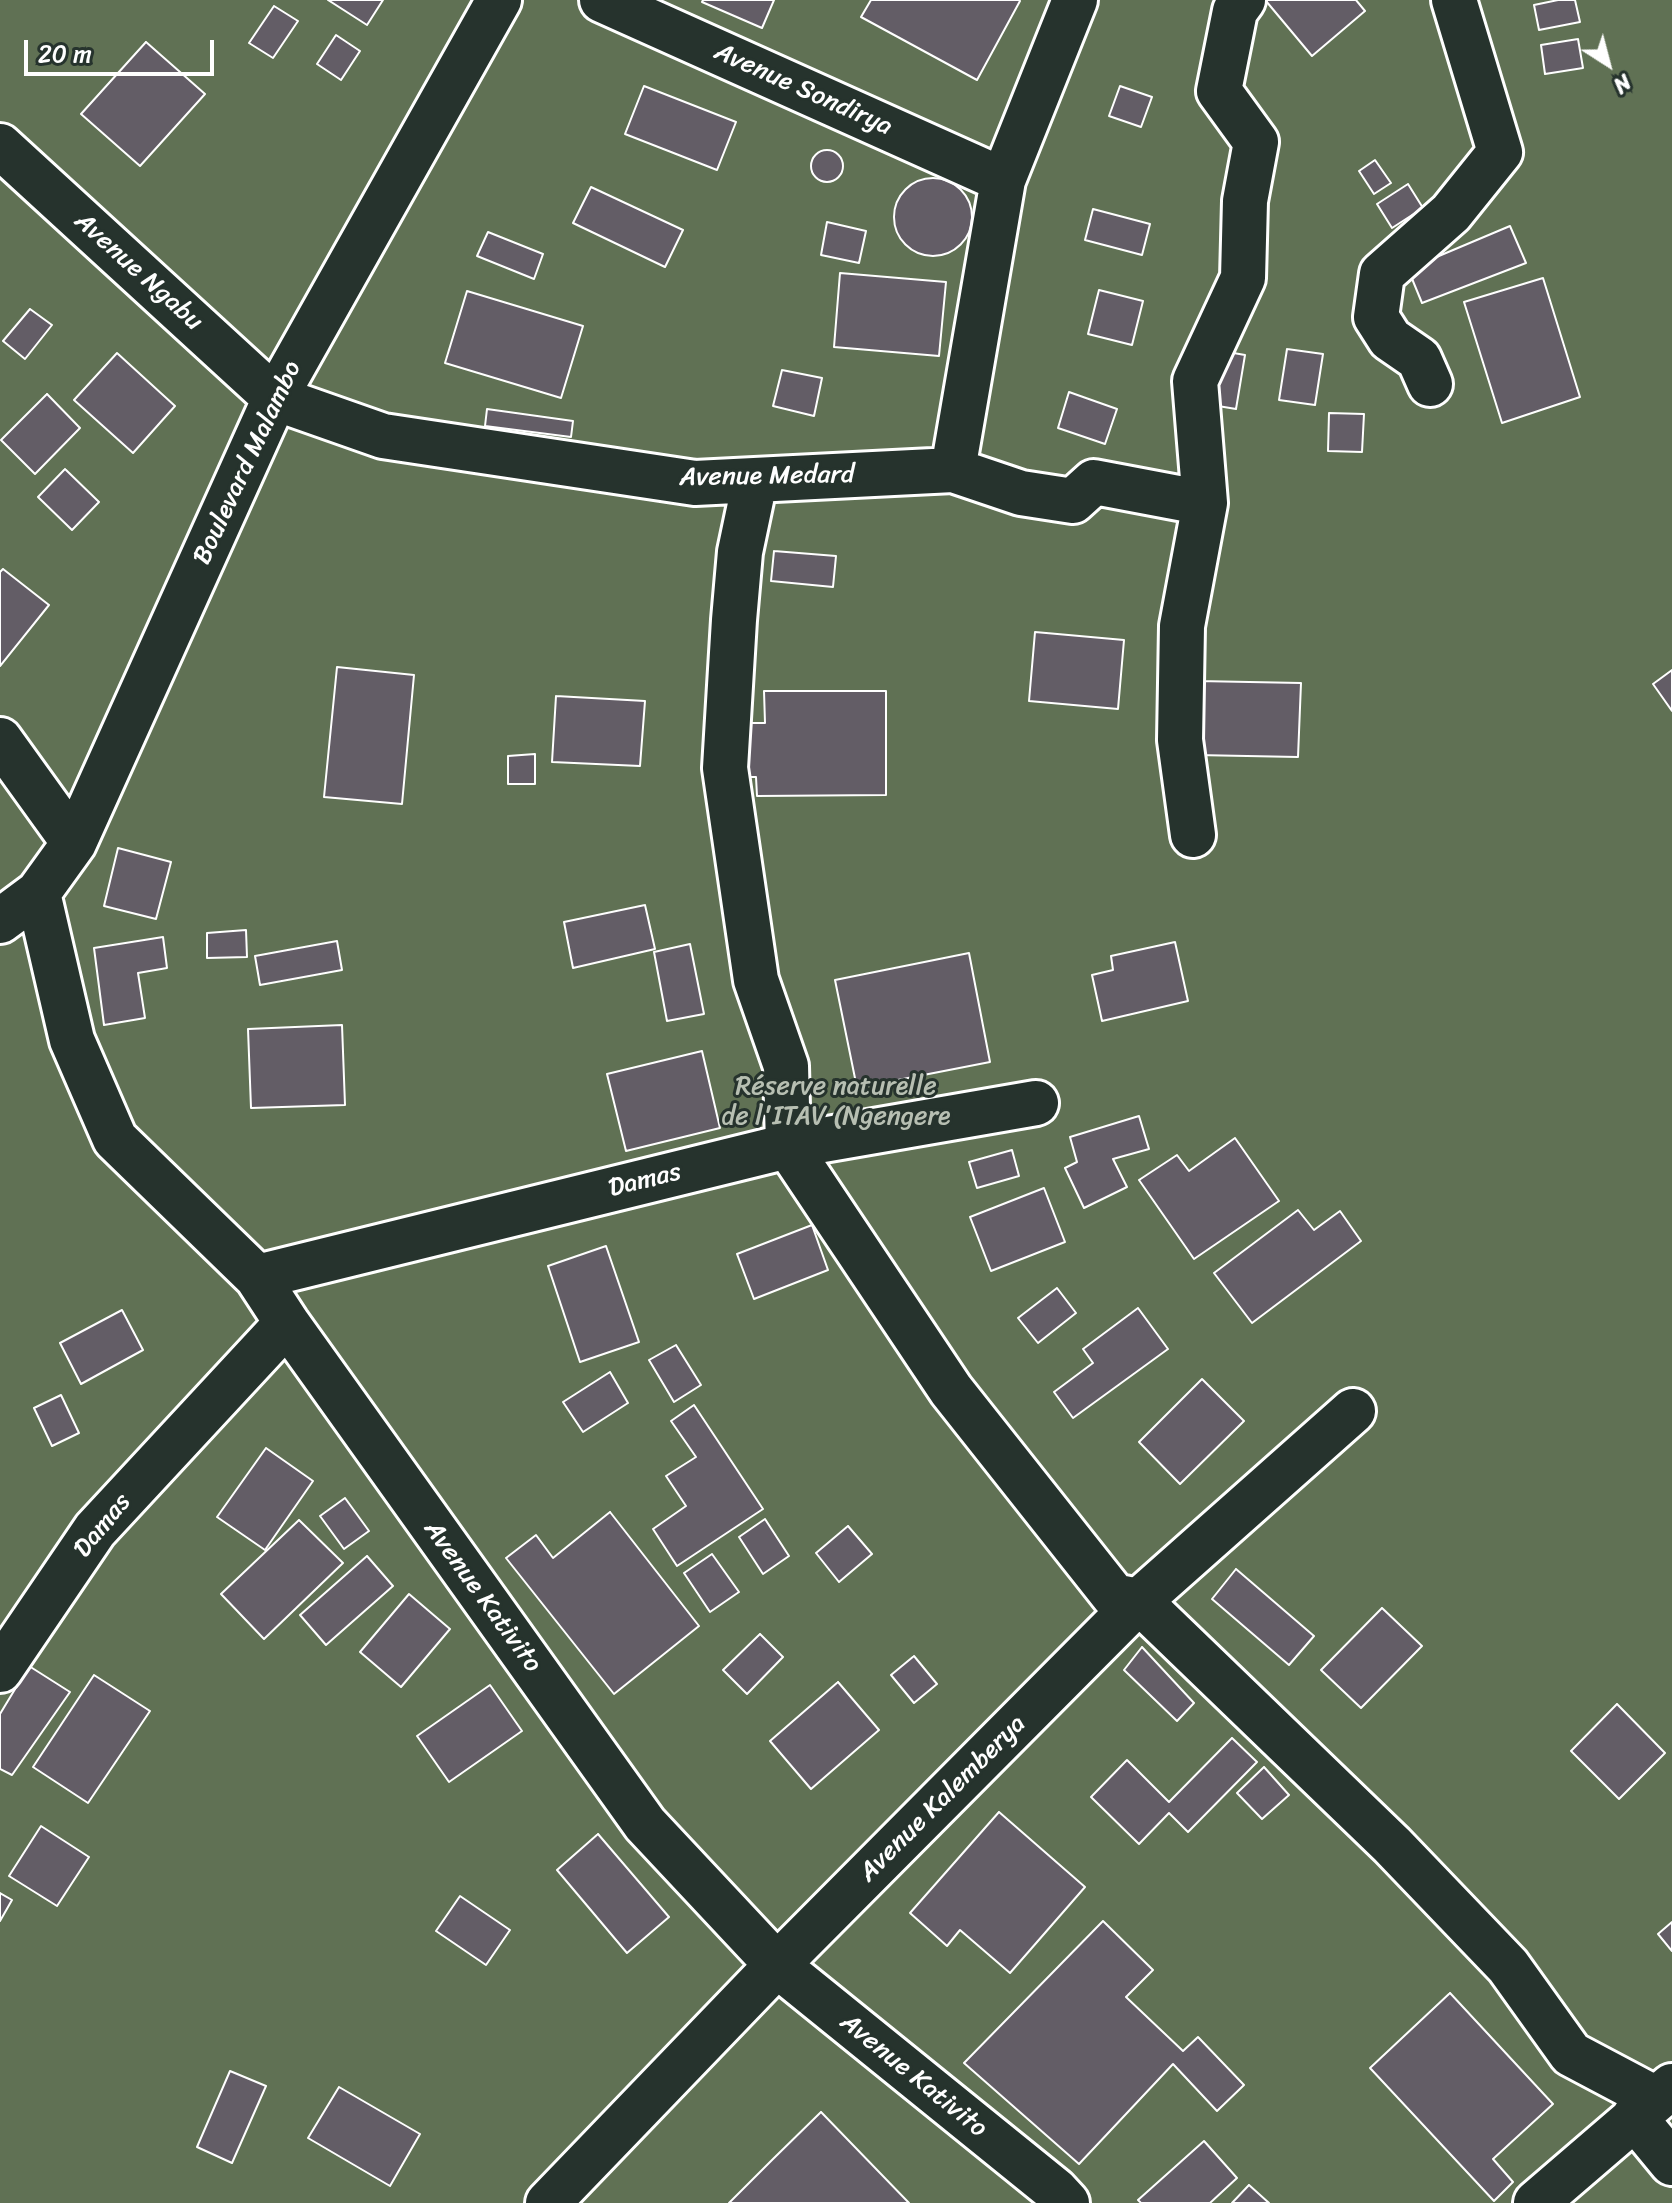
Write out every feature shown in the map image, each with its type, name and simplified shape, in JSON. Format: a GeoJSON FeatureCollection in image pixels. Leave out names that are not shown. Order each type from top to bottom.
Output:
{"type":"FeatureCollection","features":[{"type":"Feature","properties":{"kind":"street","name":"Boulevard Malambo"},"geometry":{"type":"LineString","coordinates":[[0,921],[38,893],[74,843],[275,398],[499,0]]}},
{"type":"Feature","properties":{"kind":"street","name":"Avenue Sondirya"},"geometry":{"type":"LineString","coordinates":[[602,0],[1003,180]]}},
{"type":"Feature","properties":{"kind":"street"},"geometry":{"type":"LineString","coordinates":[[953,470],[1003,180],[1075,0]]}},
{"type":"Feature","properties":{"kind":"street"},"geometry":{"type":"LineString","coordinates":[[1193,835],[1180,740],[1182,626],[1205,503],[1195,381],[1243,278],[1245,201],[1256,142],[1219,91],[1235,11],[1243,0]]}},
{"type":"Feature","properties":{"kind":"street"},"geometry":{"type":"LineString","coordinates":[[1430,384],[1419,359],[1390,339],[1376,317],[1382,274],[1451,213],[1500,152],[1454,0]]}},
{"type":"Feature","properties":{"kind":"street","name":"Avenue Ngabu"},"geometry":{"type":"LineString","coordinates":[[0,146],[275,398]]}},
{"type":"Feature","properties":{"kind":"street","name":"Avenue Medard"},"geometry":{"type":"LineString","coordinates":[[275,398],[383,436],[695,483],[953,470],[1021,493],[1073,501],[1094,482],[1205,503]]}},
{"type":"Feature","properties":{"kind":"street"},"geometry":{"type":"LineString","coordinates":[[755,481],[740,552],[725,768],[756,980],[786,1066],[788,1146],[951,1390],[1114,1596],[1139,1601],[1392,1845],[1508,1966],[1571,2054],[1654,2101],[1672,2163]]}},
{"type":"Feature","properties":{"kind":"street"},"geometry":{"type":"LineString","coordinates":[[0,740],[74,843]]}},
{"type":"Feature","properties":{"kind":"street","name":"Avenue Kativito"},"geometry":{"type":"LineString","coordinates":[[38,893],[72,1040],[115,1139],[257,1277],[645,1824],[777,1965],[1055,2190],[1067,2203]]}},
{"type":"Feature","properties":{"kind":"street","name":"Damas"},"geometry":{"type":"LineString","coordinates":[[257,1277],[788,1146],[1036,1103]]}},
{"type":"Feature","properties":{"kind":"street","name":"Damas"},"geometry":{"type":"LineString","coordinates":[[0,1670],[95,1530],[287,1323]]}},
{"type":"Feature","properties":{"kind":"street","name":"Avenue Kalemberya"},"geometry":{"type":"LineString","coordinates":[[548,2203],[777,1965],[1139,1601],[1353,1411]]}},
{"type":"Feature","properties":{"kind":"street"},"geometry":{"type":"LineString","coordinates":[[1536,2203],[1654,2101]]}},
{"type":"Feature","properties":{"kind":"green space","name":"Réserve naturelle de l'ITAV (Ngengere"},"geometry":{"type":"Polygon","coordinates":[[[0,0],[1672,0],[1672,2203],[0,2203],[0,0]]]}},
{"type":"Feature","properties":{"kind":"building"},"geometry":{"type":"Polygon","coordinates":[[[328,0],[383,0],[367,25],[328,0]]]}},
{"type":"Feature","properties":{"kind":"building"},"geometry":{"type":"Polygon","coordinates":[[[703,0],[774,0],[762,28],[703,0]]]}},
{"type":"Feature","properties":{"kind":"building"},"geometry":{"type":"Polygon","coordinates":[[[871,0],[1020,1],[977,80],[861,17],[871,0]]]}},
{"type":"Feature","properties":{"kind":"building"},"geometry":{"type":"Polygon","coordinates":[[[1267,0],[1356,0],[1365,11],[1312,56],[1267,0]]]}},
{"type":"Feature","properties":{"kind":"building"},"geometry":{"type":"Polygon","coordinates":[[[1575,0],[1580,22],[1539,30],[1534,5],[1575,0]]]}},
{"type":"Feature","properties":{"kind":"building"},"geometry":{"type":"Polygon","coordinates":[[[274,6],[298,21],[273,58],[249,43],[274,6]]]}},
{"type":"Feature","properties":{"kind":"building"},"geometry":{"type":"Polygon","coordinates":[[[336,35],[360,51],[341,80],[317,64],[336,35]]]}},
{"type":"Feature","properties":{"kind":"building"},"geometry":{"type":"Polygon","coordinates":[[[1578,39],[1583,68],[1545,74],[1541,45],[1578,39]]]}},
{"type":"Feature","properties":{"kind":"building"},"geometry":{"type":"Polygon","coordinates":[[[146,42],[205,94],[140,166],[81,114],[146,42]]]}},
{"type":"Feature","properties":{"kind":"building"},"geometry":{"type":"Polygon","coordinates":[[[644,86],[736,122],[717,170],[625,134],[644,86]]]}},
{"type":"Feature","properties":{"kind":"building"},"geometry":{"type":"Polygon","coordinates":[[[1120,86],[1152,97],[1141,127],[1109,116],[1120,86]]]}},
{"type":"Feature","properties":{"kind":"building"},"geometry":{"type":"Polygon","coordinates":[[[827,150],[838,155],[843,166],[838,177],[827,182],[816,177],[811,166],[816,155],[827,150]]]}},
{"type":"Feature","properties":{"kind":"building"},"geometry":{"type":"Polygon","coordinates":[[[1375,160],[1391,183],[1374,194],[1359,171],[1375,160]]]}},
{"type":"Feature","properties":{"kind":"building"},"geometry":{"type":"Polygon","coordinates":[[[925,178],[941,178],[955,184],[966,195],[972,217],[966,239],[955,250],[941,256],[925,256],[911,250],[900,239],[894,225],[894,209],[900,195],[911,184],[925,178]]]}},
{"type":"Feature","properties":{"kind":"building"},"geometry":{"type":"Polygon","coordinates":[[[1408,184],[1423,208],[1392,228],[1377,204],[1408,184]]]}},
{"type":"Feature","properties":{"kind":"building"},"geometry":{"type":"Polygon","coordinates":[[[591,187],[683,230],[665,267],[573,223],[591,187]]]}},
{"type":"Feature","properties":{"kind":"building"},"geometry":{"type":"Polygon","coordinates":[[[1093,209],[1150,224],[1142,255],[1085,240],[1093,209]]]}},
{"type":"Feature","properties":{"kind":"building"},"geometry":{"type":"Polygon","coordinates":[[[827,222],[866,231],[859,263],[821,255],[827,222]]]}},
{"type":"Feature","properties":{"kind":"building"},"geometry":{"type":"Polygon","coordinates":[[[1510,226],[1526,263],[1422,303],[1408,269],[1510,226]]]}},
{"type":"Feature","properties":{"kind":"building"},"geometry":{"type":"Polygon","coordinates":[[[488,232],[543,254],[534,279],[477,256],[488,232]]]}},
{"type":"Feature","properties":{"kind":"building"},"geometry":{"type":"Polygon","coordinates":[[[840,273],[946,282],[939,356],[834,347],[840,273]]]}},
{"type":"Feature","properties":{"kind":"building"},"geometry":{"type":"Polygon","coordinates":[[[1543,278],[1580,397],[1502,423],[1464,302],[1543,278]]]}},
{"type":"Feature","properties":{"kind":"building"},"geometry":{"type":"Polygon","coordinates":[[[1099,290],[1143,301],[1132,345],[1088,334],[1099,290]]]}},
{"type":"Feature","properties":{"kind":"building"},"geometry":{"type":"Polygon","coordinates":[[[467,291],[583,326],[561,398],[445,363],[467,291]]]}},
{"type":"Feature","properties":{"kind":"building"},"geometry":{"type":"Polygon","coordinates":[[[30,309],[52,325],[25,359],[3,341],[30,309]]]}},
{"type":"Feature","properties":{"kind":"building"},"geometry":{"type":"Polygon","coordinates":[[[1287,349],[1323,354],[1315,405],[1279,400],[1287,349]]]}},
{"type":"Feature","properties":{"kind":"building"},"geometry":{"type":"Polygon","coordinates":[[[1222,351],[1245,355],[1236,409],[1212,405],[1222,351]]]}},
{"type":"Feature","properties":{"kind":"building"},"geometry":{"type":"Polygon","coordinates":[[[117,353],[175,406],[133,453],[74,400],[117,353]]]}},
{"type":"Feature","properties":{"kind":"building"},"geometry":{"type":"Polygon","coordinates":[[[782,370],[822,378],[814,416],[773,406],[782,370]]]}},
{"type":"Feature","properties":{"kind":"building"},"geometry":{"type":"Polygon","coordinates":[[[1069,392],[1117,409],[1105,444],[1058,428],[1069,392]]]}},
{"type":"Feature","properties":{"kind":"building"},"geometry":{"type":"Polygon","coordinates":[[[47,394],[80,428],[35,474],[1,440],[47,394]]]}},
{"type":"Feature","properties":{"kind":"building"},"geometry":{"type":"Polygon","coordinates":[[[487,409],[573,421],[571,437],[485,426],[487,409]]]}},
{"type":"Feature","properties":{"kind":"building"},"geometry":{"type":"Polygon","coordinates":[[[1329,413],[1364,414],[1362,452],[1328,451],[1329,413]]]}},
{"type":"Feature","properties":{"kind":"building"},"geometry":{"type":"Polygon","coordinates":[[[65,469],[99,502],[72,530],[38,497],[65,469]]]}},
{"type":"Feature","properties":{"kind":"building"},"geometry":{"type":"Polygon","coordinates":[[[774,551],[836,556],[833,587],[771,581],[774,551]]]}},
{"type":"Feature","properties":{"kind":"building"},"geometry":{"type":"Polygon","coordinates":[[[3,569],[49,605],[0,666],[0,572],[3,569]]]}},
{"type":"Feature","properties":{"kind":"building"},"geometry":{"type":"Polygon","coordinates":[[[1035,632],[1124,640],[1118,709],[1029,701],[1035,632]]]}},
{"type":"Feature","properties":{"kind":"building"},"geometry":{"type":"Polygon","coordinates":[[[337,667],[414,675],[402,804],[324,797],[337,667]]]}},
{"type":"Feature","properties":{"kind":"building"},"geometry":{"type":"Polygon","coordinates":[[[1672,670],[1672,711],[1653,684],[1672,670]]]}},
{"type":"Feature","properties":{"kind":"building"},"geometry":{"type":"Polygon","coordinates":[[[1198,681],[1301,683],[1298,757],[1196,755],[1198,681]]]}},
{"type":"Feature","properties":{"kind":"building"},"geometry":{"type":"Polygon","coordinates":[[[764,691],[886,691],[886,795],[757,796],[756,777],[743,777],[743,723],[765,723],[764,691]]]}},
{"type":"Feature","properties":{"kind":"building"},"geometry":{"type":"Polygon","coordinates":[[[556,696],[645,701],[640,766],[552,762],[556,696]]]}},
{"type":"Feature","properties":{"kind":"building"},"geometry":{"type":"Polygon","coordinates":[[[535,754],[535,784],[508,784],[508,756],[535,754]]]}},
{"type":"Feature","properties":{"kind":"building"},"geometry":{"type":"Polygon","coordinates":[[[118,848],[171,862],[156,919],[104,906],[118,848]]]}},
{"type":"Feature","properties":{"kind":"building"},"geometry":{"type":"Polygon","coordinates":[[[645,905],[655,949],[573,968],[564,922],[645,905]]]}},
{"type":"Feature","properties":{"kind":"building"},"geometry":{"type":"Polygon","coordinates":[[[246,930],[247,957],[207,958],[207,933],[246,930]]]}},
{"type":"Feature","properties":{"kind":"building"},"geometry":{"type":"Polygon","coordinates":[[[163,937],[167,968],[138,973],[145,1018],[104,1025],[94,948],[163,937]]]}},
{"type":"Feature","properties":{"kind":"building"},"geometry":{"type":"Polygon","coordinates":[[[337,941],[342,970],[260,985],[255,956],[337,941]]]}},
{"type":"Feature","properties":{"kind":"building"},"geometry":{"type":"Polygon","coordinates":[[[1175,942],[1188,1001],[1102,1021],[1092,975],[1113,970],[1111,956],[1175,942]]]}},
{"type":"Feature","properties":{"kind":"building"},"geometry":{"type":"Polygon","coordinates":[[[690,944],[704,1014],[667,1021],[654,952],[690,944]]]}},
{"type":"Feature","properties":{"kind":"building"},"geometry":{"type":"Polygon","coordinates":[[[969,953],[990,1062],[857,1088],[835,980],[969,953]]]}},
{"type":"Feature","properties":{"kind":"building"},"geometry":{"type":"Polygon","coordinates":[[[342,1025],[345,1105],[251,1108],[248,1029],[342,1025]]]}},
{"type":"Feature","properties":{"kind":"building"},"geometry":{"type":"Polygon","coordinates":[[[702,1051],[720,1128],[626,1151],[607,1074],[702,1051]]]}},
{"type":"Feature","properties":{"kind":"building"},"geometry":{"type":"Polygon","coordinates":[[[1139,1116],[1149,1149],[1113,1159],[1127,1187],[1084,1208],[1065,1168],[1077,1162],[1070,1137],[1139,1116]]]}},
{"type":"Feature","properties":{"kind":"building"},"geometry":{"type":"Polygon","coordinates":[[[1235,1138],[1279,1201],[1194,1259],[1139,1180],[1177,1155],[1189,1171],[1235,1138]]]}},
{"type":"Feature","properties":{"kind":"building"},"geometry":{"type":"Polygon","coordinates":[[[1012,1150],[1019,1176],[977,1188],[969,1162],[1012,1150]]]}},
{"type":"Feature","properties":{"kind":"building"},"geometry":{"type":"Polygon","coordinates":[[[1044,1188],[1065,1242],[991,1271],[970,1217],[1044,1188]]]}},
{"type":"Feature","properties":{"kind":"building"},"geometry":{"type":"Polygon","coordinates":[[[1298,1210],[1314,1230],[1340,1211],[1361,1241],[1252,1323],[1214,1273],[1298,1210]]]}},
{"type":"Feature","properties":{"kind":"building"},"geometry":{"type":"Polygon","coordinates":[[[812,1225],[828,1270],[754,1299],[737,1254],[812,1225]]]}},
{"type":"Feature","properties":{"kind":"building"},"geometry":{"type":"Polygon","coordinates":[[[606,1246],[639,1342],[580,1362],[548,1266],[606,1246]]]}},
{"type":"Feature","properties":{"kind":"building"},"geometry":{"type":"Polygon","coordinates":[[[1057,1288],[1076,1313],[1038,1343],[1018,1318],[1057,1288]]]}},
{"type":"Feature","properties":{"kind":"building"},"geometry":{"type":"Polygon","coordinates":[[[1138,1308],[1168,1349],[1073,1418],[1054,1392],[1093,1363],[1083,1349],[1138,1308]]]}},
{"type":"Feature","properties":{"kind":"building"},"geometry":{"type":"Polygon","coordinates":[[[122,1310],[143,1350],[81,1384],[60,1343],[122,1310]]]}},
{"type":"Feature","properties":{"kind":"building"},"geometry":{"type":"Polygon","coordinates":[[[676,1345],[701,1385],[674,1402],[649,1360],[676,1345]]]}},
{"type":"Feature","properties":{"kind":"building"},"geometry":{"type":"Polygon","coordinates":[[[610,1372],[628,1403],[583,1432],[563,1402],[610,1372]]]}},
{"type":"Feature","properties":{"kind":"building"},"geometry":{"type":"Polygon","coordinates":[[[1202,1379],[1244,1421],[1180,1484],[1139,1442],[1202,1379]]]}},
{"type":"Feature","properties":{"kind":"building"},"geometry":{"type":"Polygon","coordinates":[[[61,1395],[79,1433],[52,1446],[34,1408],[61,1395]]]}},
{"type":"Feature","properties":{"kind":"building"},"geometry":{"type":"Polygon","coordinates":[[[694,1405],[763,1509],[677,1566],[653,1529],[686,1506],[666,1476],[696,1457],[671,1421],[694,1405]]]}},
{"type":"Feature","properties":{"kind":"building"},"geometry":{"type":"Polygon","coordinates":[[[266,1448],[313,1481],[265,1550],[217,1517],[266,1448]]]}},
{"type":"Feature","properties":{"kind":"building"},"geometry":{"type":"Polygon","coordinates":[[[345,1498],[369,1531],[344,1549],[320,1516],[345,1498]]]}},
{"type":"Feature","properties":{"kind":"building"},"geometry":{"type":"Polygon","coordinates":[[[610,1512],[699,1626],[614,1694],[506,1558],[536,1535],[553,1558],[610,1512]]]}},
{"type":"Feature","properties":{"kind":"building"},"geometry":{"type":"Polygon","coordinates":[[[765,1519],[789,1556],[763,1574],[739,1537],[765,1519]]]}},
{"type":"Feature","properties":{"kind":"building"},"geometry":{"type":"Polygon","coordinates":[[[299,1520],[343,1563],[264,1639],[221,1594],[299,1520]]]}},
{"type":"Feature","properties":{"kind":"building"},"geometry":{"type":"Polygon","coordinates":[[[848,1526],[872,1554],[839,1582],[816,1553],[848,1526]]]}},
{"type":"Feature","properties":{"kind":"building"},"geometry":{"type":"Polygon","coordinates":[[[712,1554],[739,1592],[710,1612],[684,1573],[712,1554]]]}},
{"type":"Feature","properties":{"kind":"building"},"geometry":{"type":"Polygon","coordinates":[[[367,1556],[393,1586],[326,1645],[300,1615],[367,1556]]]}},
{"type":"Feature","properties":{"kind":"building"},"geometry":{"type":"Polygon","coordinates":[[[1236,1569],[1314,1636],[1289,1665],[1212,1599],[1236,1569]]]}},
{"type":"Feature","properties":{"kind":"building"},"geometry":{"type":"Polygon","coordinates":[[[409,1594],[450,1629],[401,1687],[360,1652],[409,1594]]]}},
{"type":"Feature","properties":{"kind":"building"},"geometry":{"type":"Polygon","coordinates":[[[1382,1608],[1422,1646],[1361,1708],[1321,1670],[1382,1608]]]}},
{"type":"Feature","properties":{"kind":"building"},"geometry":{"type":"Polygon","coordinates":[[[760,1634],[783,1657],[747,1694],[723,1670],[760,1634]]]}},
{"type":"Feature","properties":{"kind":"building"},"geometry":{"type":"Polygon","coordinates":[[[1142,1647],[1194,1703],[1177,1721],[1124,1670],[1142,1647]]]}},
{"type":"Feature","properties":{"kind":"building"},"geometry":{"type":"Polygon","coordinates":[[[914,1656],[937,1684],[914,1703],[891,1675],[914,1656]]]}},
{"type":"Feature","properties":{"kind":"building"},"geometry":{"type":"Polygon","coordinates":[[[29,1666],[70,1692],[12,1775],[0,1769],[0,1714],[29,1666]]]}},
{"type":"Feature","properties":{"kind":"building"},"geometry":{"type":"Polygon","coordinates":[[[94,1675],[150,1711],[88,1803],[33,1767],[94,1675]]]}},
{"type":"Feature","properties":{"kind":"building"},"geometry":{"type":"Polygon","coordinates":[[[838,1682],[879,1730],[811,1789],[770,1741],[838,1682]]]}},
{"type":"Feature","properties":{"kind":"building"},"geometry":{"type":"Polygon","coordinates":[[[490,1685],[522,1731],[449,1782],[417,1736],[490,1685]]]}},
{"type":"Feature","properties":{"kind":"building"},"geometry":{"type":"Polygon","coordinates":[[[1617,1704],[1665,1753],[1619,1799],[1571,1751],[1617,1704]]]}},
{"type":"Feature","properties":{"kind":"building"},"geometry":{"type":"Polygon","coordinates":[[[1232,1738],[1257,1762],[1188,1832],[1169,1813],[1139,1844],[1091,1797],[1127,1760],[1169,1802],[1232,1738]]]}},
{"type":"Feature","properties":{"kind":"building"},"geometry":{"type":"Polygon","coordinates":[[[1264,1767],[1289,1795],[1262,1819],[1237,1793],[1264,1767]]]}},
{"type":"Feature","properties":{"kind":"building"},"geometry":{"type":"Polygon","coordinates":[[[999,1812],[1085,1887],[1010,1973],[960,1930],[947,1946],[910,1913],[999,1812]]]}},
{"type":"Feature","properties":{"kind":"building"},"geometry":{"type":"Polygon","coordinates":[[[41,1826],[89,1857],[57,1906],[9,1876],[41,1826]]]}},
{"type":"Feature","properties":{"kind":"building"},"geometry":{"type":"Polygon","coordinates":[[[598,1834],[669,1917],[627,1953],[557,1870],[598,1834]]]}},
{"type":"Feature","properties":{"kind":"building"},"geometry":{"type":"Polygon","coordinates":[[[0,1893],[12,1900],[0,1921],[0,1893]]]}},
{"type":"Feature","properties":{"kind":"building"},"geometry":{"type":"Polygon","coordinates":[[[460,1896],[510,1930],[486,1965],[436,1931],[460,1896]]]}},
{"type":"Feature","properties":{"kind":"building"},"geometry":{"type":"Polygon","coordinates":[[[1103,1921],[1153,1970],[1126,1997],[1183,2051],[1198,2037],[1244,2085],[1217,2111],[1173,2064],[1079,2164],[964,2063],[1103,1921]]]}},
{"type":"Feature","properties":{"kind":"building"},"geometry":{"type":"Polygon","coordinates":[[[1672,1922],[1672,1951],[1658,1934],[1672,1922]]]}},
{"type":"Feature","properties":{"kind":"building"},"geometry":{"type":"Polygon","coordinates":[[[1450,1993],[1553,2104],[1493,2159],[1513,2182],[1494,2201],[1370,2068],[1450,1993]]]}},
{"type":"Feature","properties":{"kind":"building"},"geometry":{"type":"Polygon","coordinates":[[[230,2071],[266,2086],[232,2163],[197,2147],[230,2071]]]}},
{"type":"Feature","properties":{"kind":"building"},"geometry":{"type":"Polygon","coordinates":[[[339,2087],[420,2134],[390,2186],[308,2138],[339,2087]]]}},
{"type":"Feature","properties":{"kind":"building"},"geometry":{"type":"Polygon","coordinates":[[[821,2112],[909,2203],[729,2203],[772,2160],[821,2112]]]}},
{"type":"Feature","properties":{"kind":"building"},"geometry":{"type":"Polygon","coordinates":[[[1204,2141],[1237,2178],[1210,2203],[1141,2203],[1138,2200],[1204,2141]]]}},
{"type":"Feature","properties":{"kind":"building"},"geometry":{"type":"Polygon","coordinates":[[[1249,2185],[1269,2203],[1232,2203],[1249,2185]]]}}]}
